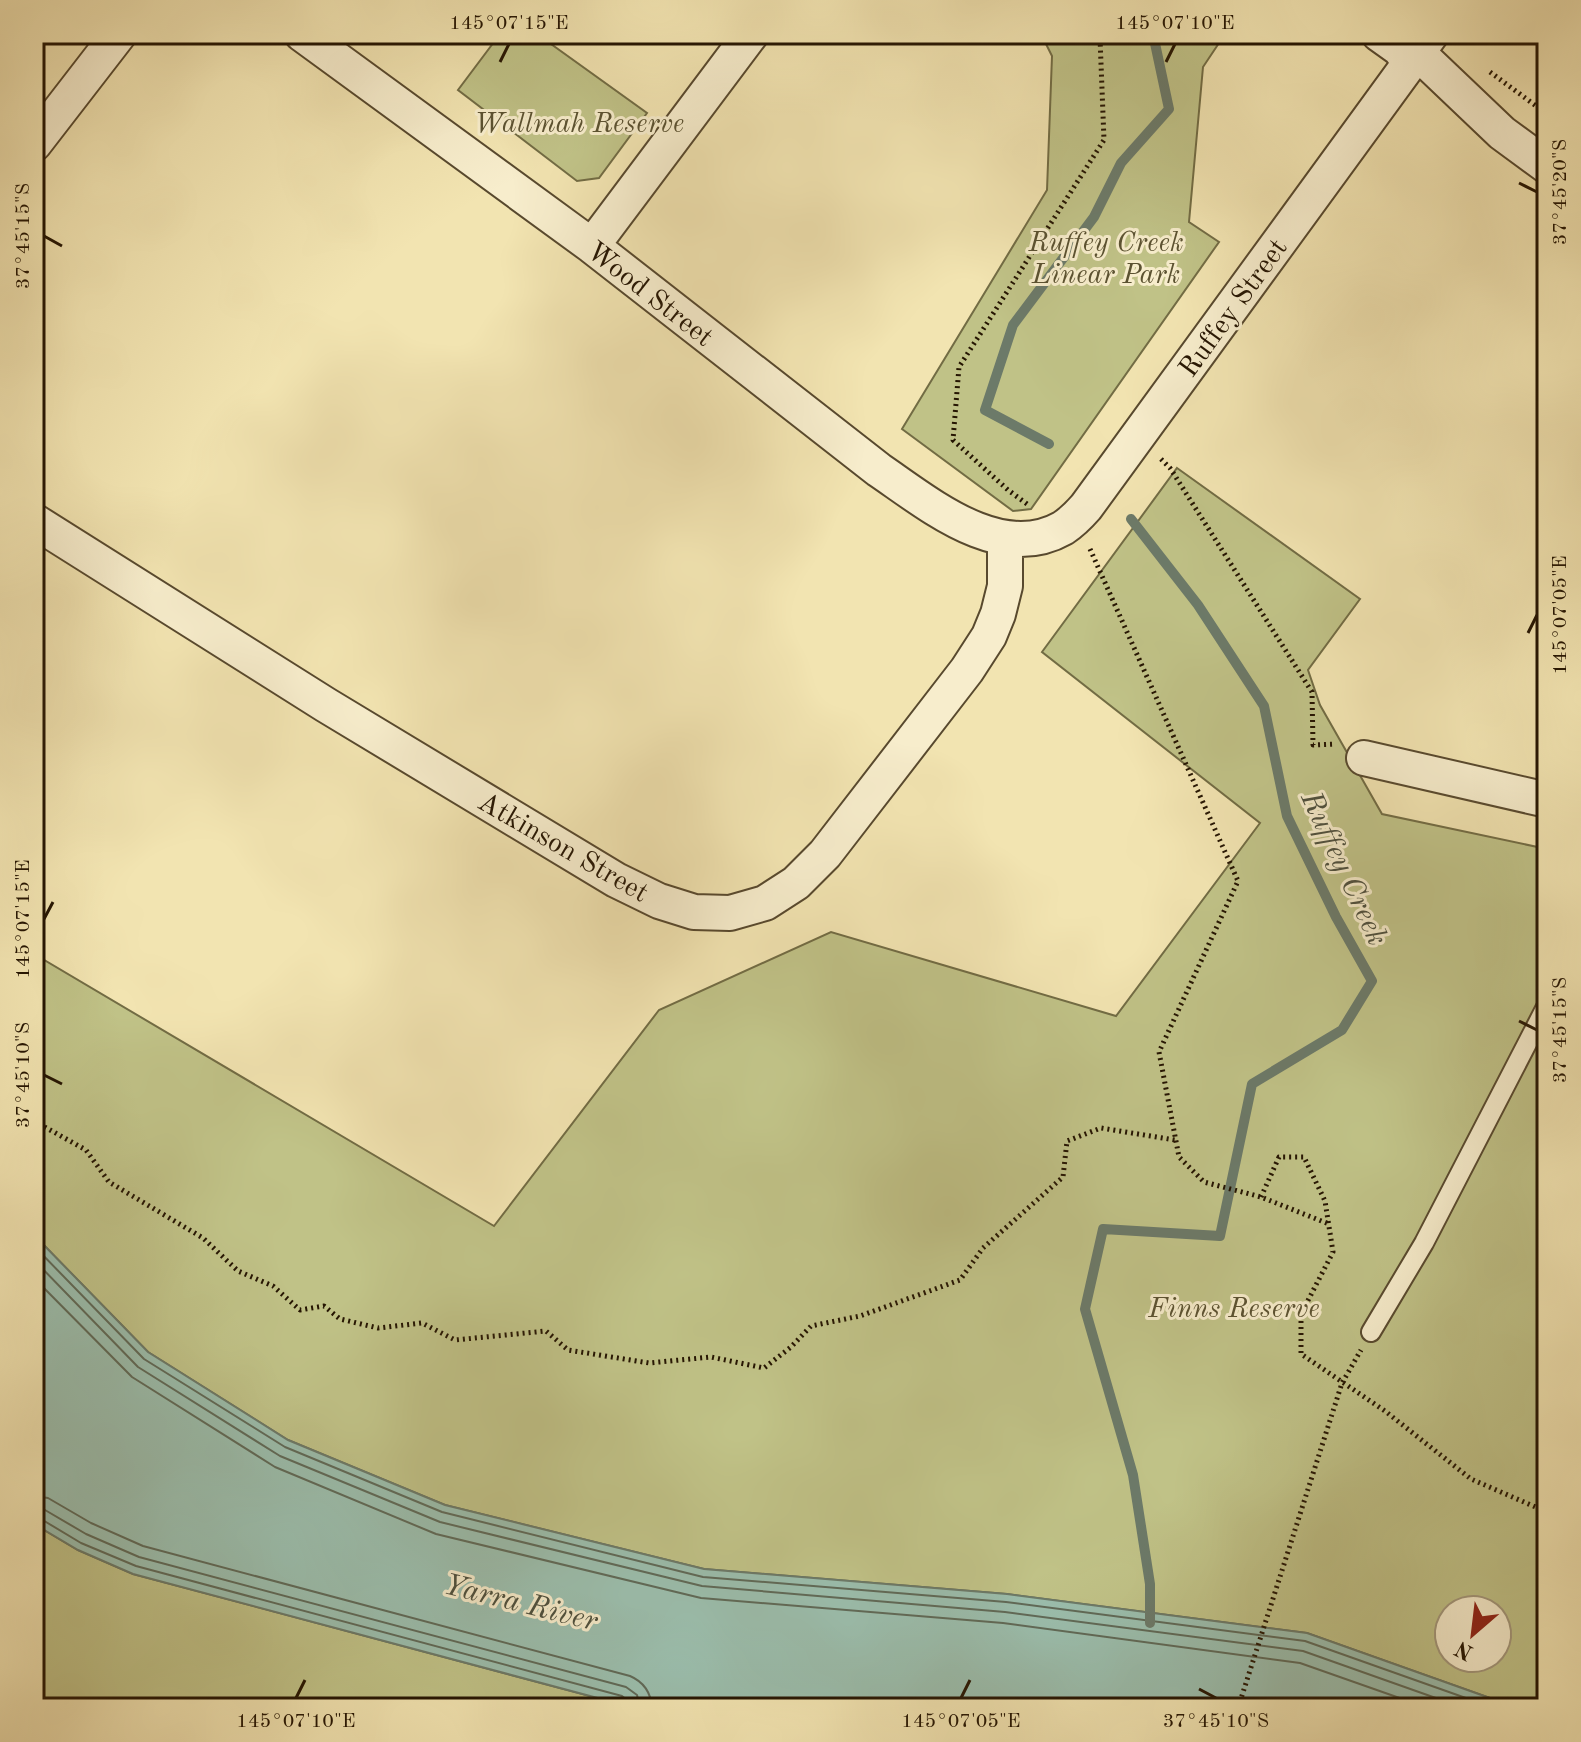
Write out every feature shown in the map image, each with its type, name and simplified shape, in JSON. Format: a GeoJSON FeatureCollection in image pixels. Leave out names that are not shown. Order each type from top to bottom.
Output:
{"type":"FeatureCollection","features":[{"type":"Feature","properties":{"kind":"street"},"geometry":{"type":"LineString","coordinates":[[34,144],[119,34]]}},
{"type":"Feature","properties":{"kind":"street","name":"Wood Street"},"geometry":{"type":"LineString","coordinates":[[302,34],[592,246],[879,470],[963,525],[1005,539]]}},
{"type":"Feature","properties":{"kind":"street"},"geometry":{"type":"LineString","coordinates":[[592,246],[751,34]]}},
{"type":"Feature","properties":{"kind":"street"},"geometry":{"type":"LineString","coordinates":[[1379,34],[1416,56],[1445,103],[1502,133],[1547,166]]}},
{"type":"Feature","properties":{"kind":"street","name":"Ruffey Street"},"geometry":{"type":"LineString","coordinates":[[1060,530],[1086,507],[1416,56]]}},
{"type":"Feature","properties":{"kind":"street","name":"Atkinson Street"},"geometry":{"type":"LineString","coordinates":[[34,521],[326,705],[616,880],[659,901],[694,912],[730,913],[765,903],[796,883],[825,854],[967,670],[989,636],[998,614],[1005,586],[1005,539]]}},
{"type":"Feature","properties":{"kind":"street"},"geometry":{"type":"LineString","coordinates":[[1005,539],[1038,537],[1060,530]]}},
{"type":"Feature","properties":{"kind":"street"},"geometry":{"type":"LineString","coordinates":[[1364,758],[1547,800]]}},
{"type":"Feature","properties":{"kind":"lane"},"geometry":{"type":"LineString","coordinates":[[1371,1332],[1424,1243],[1547,1005]]}},
{"type":"Feature","properties":{"kind":"path"},"geometry":{"type":"LineString","coordinates":[[1098,34],[1104,140],[959,367],[953,440],[1008,490],[1060,530],[1091,549],[1238,881],[1159,1052],[1179,1157],[1204,1182],[1261,1197],[1329,1224]]}},
{"type":"Feature","properties":{"kind":"path"},"geometry":{"type":"LineString","coordinates":[[1487,70],[1547,114]]}},
{"type":"Feature","properties":{"kind":"path"},"geometry":{"type":"LineString","coordinates":[[1139,436],[1170,468],[1312,692],[1313,745]]}},
{"type":"Feature","properties":{"kind":"path"},"geometry":{"type":"LineString","coordinates":[[34,1121],[86,1150],[109,1182],[203,1238],[238,1271],[273,1286],[300,1310],[324,1306],[340,1319],[378,1328],[422,1323],[455,1340],[546,1331],[568,1350],[649,1363],[711,1357],[764,1368],[811,1326],[860,1316],[960,1280],[983,1248],[1063,1177],[1067,1141],[1101,1128],[1175,1140]]}},
{"type":"Feature","properties":{"kind":"path"},"geometry":{"type":"LineString","coordinates":[[1261,1197],[1279,1157],[1304,1157],[1325,1201],[1333,1252],[1301,1314],[1301,1354],[1385,1411],[1471,1479],[1547,1512]]}},
{"type":"Feature","properties":{"kind":"path"},"geometry":{"type":"LineString","coordinates":[[1238,1708],[1342,1383],[1371,1332]]}},
{"type":"Feature","properties":{"kind":"path"},"geometry":{"type":"LineString","coordinates":[[34,1699],[91,1708]]}},
{"type":"Feature","properties":{"kind":"green space","name":"Wallmah Reserve"},"geometry":{"type":"Polygon","coordinates":[[[500,34],[537,34],[647,113],[599,178],[577,181],[458,90],[500,34]]]}},
{"type":"Feature","properties":{"kind":"green space","name":"Ruffey Creek Linear Park"},"geometry":{"type":"Polygon","coordinates":[[[1041,34],[1225,34],[1203,67],[1189,222],[1219,242],[1031,509],[1013,511],[902,429],[1047,190],[1052,56],[1041,34]]]}},
{"type":"Feature","properties":{"kind":"green space","name":"Finns Reserve"},"geometry":{"type":"Polygon","coordinates":[[[1177,468],[1360,599],[1308,670],[1320,705],[1382,814],[1547,849],[1547,1708],[1518,1708],[1307,1633],[1007,1594],[704,1569],[445,1505],[288,1440],[148,1352],[34,1235],[34,954],[494,1226],[659,1010],[831,932],[1116,1016],[1260,823],[1042,652],[1177,468]]]}},
{"type":"Feature","properties":{"kind":"green space"},"geometry":{"type":"Polygon","coordinates":[[[34,1524],[78,1550],[133,1574],[635,1708],[34,1708],[34,1524]]]}},
{"type":"Feature","properties":{"kind":"water","name":"Yarra River"},"geometry":{"type":"Polygon","coordinates":[[[34,1235],[148,1352],[288,1440],[445,1505],[704,1569],[1007,1594],[1307,1633],[1518,1708],[635,1708],[133,1574],[78,1550],[34,1524],[34,1235]]]}},
{"type":"Feature","properties":{"kind":"waterway","name":"Ruffey Creek"},"geometry":{"type":"LineString","coordinates":[[1049,444],[985,410],[1013,325],[1094,217],[1121,163],[1169,109],[1153,34]]}},
{"type":"Feature","properties":{"kind":"waterway","name":"Ruffey Creek"},"geometry":{"type":"LineString","coordinates":[[1131,519],[1198,605],[1264,706],[1287,816],[1336,917],[1372,981],[1342,1030],[1252,1084],[1220,1236],[1103,1229],[1085,1309],[1133,1475],[1150,1584],[1150,1623]]}}]}
